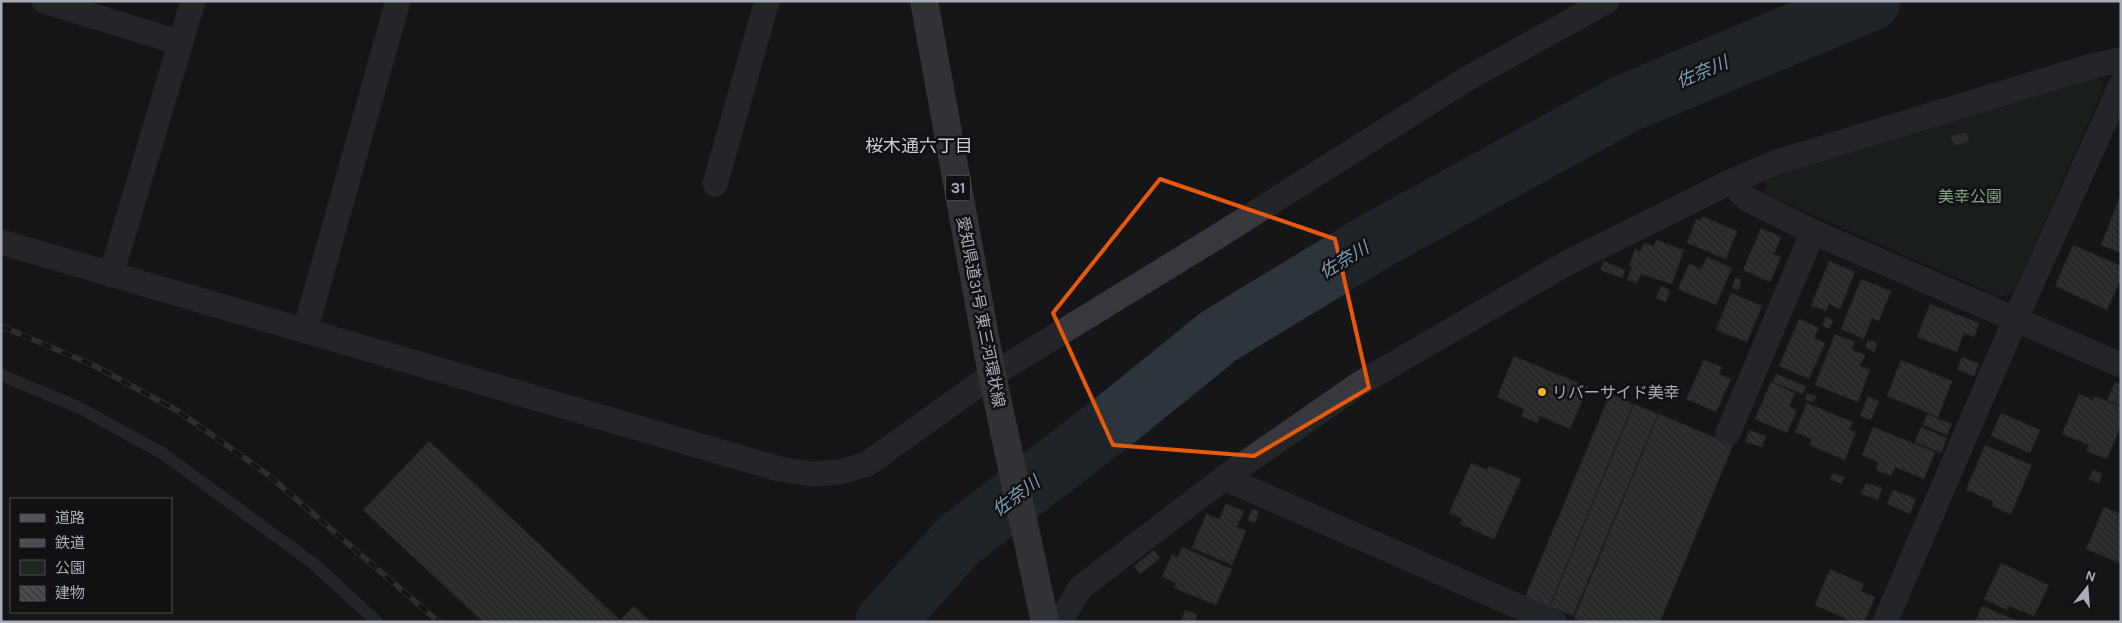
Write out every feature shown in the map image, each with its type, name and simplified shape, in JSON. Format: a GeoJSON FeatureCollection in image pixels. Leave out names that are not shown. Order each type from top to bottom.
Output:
{"type":"FeatureCollection","features":[{"type":"Feature","properties":{"kind":"main road","name":"愛知県道31号 東三河環状線"},"geometry":{"type":"LineString","coordinates":[[924,1],[992,375],[1045,622]]}},
{"type":"Feature","properties":{"kind":"street"},"geometry":{"type":"LineString","coordinates":[[44,1],[181,43]]}},
{"type":"Feature","properties":{"kind":"street"},"geometry":{"type":"LineString","coordinates":[[111,275],[194,1]]}},
{"type":"Feature","properties":{"kind":"street"},"geometry":{"type":"LineString","coordinates":[[305,331],[398,1]]}},
{"type":"Feature","properties":{"kind":"street"},"geometry":{"type":"LineString","coordinates":[[715,184],[766,1]]}},
{"type":"Feature","properties":{"kind":"street"},"geometry":{"type":"LineString","coordinates":[[1,242],[779,469],[812,474],[840,472],[867,464],[992,375],[1465,80],[1607,1]]}},
{"type":"Feature","properties":{"kind":"street"},"geometry":{"type":"LineString","coordinates":[[1060,622],[1080,588],[1224,478],[1367,379],[1567,263],[1730,182],[1778,162],[2092,66],[2121,60]]}},
{"type":"Feature","properties":{"kind":"street"},"geometry":{"type":"LineString","coordinates":[[1885,622],[2016,318],[2121,84]]}},
{"type":"Feature","properties":{"kind":"street"},"geometry":{"type":"LineString","coordinates":[[1730,182],[1747,199],[1813,232],[2016,318],[2121,365]]}},
{"type":"Feature","properties":{"kind":"street"},"geometry":{"type":"LineString","coordinates":[[1728,432],[1813,232]]}},
{"type":"Feature","properties":{"kind":"street"},"geometry":{"type":"LineString","coordinates":[[1224,478],[1554,622]]}},
{"type":"Feature","properties":{"kind":"lane"},"geometry":{"type":"LineString","coordinates":[[1,375],[80,408],[162,452],[314,564],[377,622]]}},
{"type":"Feature","properties":{"kind":"highlighted area"},"geometry":{"type":"Polygon","coordinates":[[[1160,179],[1335,239],[1369,388],[1254,456],[1113,445],[1053,313],[1160,179]]]}},
{"type":"Feature","properties":{"kind":"green space","name":"美幸公園"},"geometry":{"type":"Polygon","coordinates":[[[2095,75],[2105,85],[2013,293],[2000,297],[1763,193],[1768,176],[2095,75]]]}},
{"type":"Feature","properties":{"kind":"building"},"geometry":{"type":"Polygon","coordinates":[[[1966,132],[1969,141],[1954,146],[1951,136],[1966,132]]]}},
{"type":"Feature","properties":{"kind":"building"},"geometry":{"type":"Polygon","coordinates":[[[2119,199],[2121,200],[2121,253],[2101,245],[2119,199]]]}},
{"type":"Feature","properties":{"kind":"building"},"geometry":{"type":"Polygon","coordinates":[[[1702,216],[1737,231],[1726,259],[1687,243],[1696,219],[1701,220],[1702,216]]]}},
{"type":"Feature","properties":{"kind":"building"},"geometry":{"type":"Polygon","coordinates":[[[1761,228],[1781,237],[1774,254],[1781,257],[1770,282],[1743,270],[1761,228]]]}},
{"type":"Feature","properties":{"kind":"building"},"geometry":{"type":"Polygon","coordinates":[[[1656,240],[1684,250],[1672,284],[1641,274],[1637,283],[1627,280],[1632,267],[1629,266],[1635,249],[1640,252],[1644,243],[1654,246],[1656,240]]]}},
{"type":"Feature","properties":{"kind":"building"},"geometry":{"type":"Polygon","coordinates":[[[2073,245],[2121,266],[2121,279],[2107,310],[2055,286],[2073,245]]]}},
{"type":"Feature","properties":{"kind":"building"},"geometry":{"type":"Polygon","coordinates":[[[1707,257],[1732,268],[1716,305],[1678,289],[1689,264],[1701,269],[1707,257]]]}},
{"type":"Feature","properties":{"kind":"building"},"geometry":{"type":"Polygon","coordinates":[[[1604,261],[1625,270],[1622,278],[1600,270],[1604,261]]]}},
{"type":"Feature","properties":{"kind":"building"},"geometry":{"type":"Polygon","coordinates":[[[1829,261],[1855,272],[1840,309],[1829,304],[1826,311],[1811,306],[1829,261]]]}},
{"type":"Feature","properties":{"kind":"building"},"geometry":{"type":"Polygon","coordinates":[[[1735,278],[1741,280],[1739,290],[1732,288],[1735,278]]]}},
{"type":"Feature","properties":{"kind":"building"},"geometry":{"type":"Polygon","coordinates":[[[1861,279],[1891,291],[1879,321],[1872,318],[1864,339],[1841,329],[1861,279]]]}},
{"type":"Feature","properties":{"kind":"building"},"geometry":{"type":"Polygon","coordinates":[[[1661,286],[1670,290],[1666,302],[1656,298],[1661,286]]]}},
{"type":"Feature","properties":{"kind":"building"},"geometry":{"type":"Polygon","coordinates":[[[1731,293],[1762,306],[1747,342],[1716,330],[1731,293]]]}},
{"type":"Feature","properties":{"kind":"building"},"geometry":{"type":"Polygon","coordinates":[[[1930,304],[1979,323],[1974,337],[1964,333],[1957,352],[1917,337],[1930,304]]]}},
{"type":"Feature","properties":{"kind":"building"},"geometry":{"type":"Polygon","coordinates":[[[1826,316],[1833,320],[1829,329],[1822,325],[1826,316]]]}},
{"type":"Feature","properties":{"kind":"building"},"geometry":{"type":"Polygon","coordinates":[[[1799,319],[1819,328],[1814,338],[1825,343],[1809,379],[1779,366],[1799,319]]]}},
{"type":"Feature","properties":{"kind":"building"},"geometry":{"type":"Polygon","coordinates":[[[1835,334],[1855,342],[1852,350],[1865,355],[1860,366],[1870,369],[1858,402],[1815,385],[1835,334]]]}},
{"type":"Feature","properties":{"kind":"building"},"geometry":{"type":"Polygon","coordinates":[[[1868,340],[1877,343],[1875,352],[1865,347],[1868,340]]]}},
{"type":"Feature","properties":{"kind":"building","name":"リバーサイド美幸"},"geometry":{"type":"Polygon","coordinates":[[[1514,356],[1588,387],[1570,429],[1540,416],[1537,423],[1521,416],[1524,409],[1497,397],[1514,356]]]}},
{"type":"Feature","properties":{"kind":"building"},"geometry":{"type":"Polygon","coordinates":[[[1962,357],[1979,364],[1974,376],[1957,369],[1962,357]]]}},
{"type":"Feature","properties":{"kind":"building"},"geometry":{"type":"Polygon","coordinates":[[[1704,360],[1722,367],[1719,374],[1731,379],[1716,412],[1686,399],[1704,360]]]}},
{"type":"Feature","properties":{"kind":"building"},"geometry":{"type":"Polygon","coordinates":[[[1901,360],[1952,381],[1938,417],[1887,396],[1901,360]]]}},
{"type":"Feature","properties":{"kind":"building"},"geometry":{"type":"Polygon","coordinates":[[[1776,374],[1806,386],[1803,394],[1773,382],[1776,374]]]}},
{"type":"Feature","properties":{"kind":"building"},"geometry":{"type":"Polygon","coordinates":[[[1771,382],[1795,393],[1789,406],[1797,410],[1787,433],[1755,419],[1771,382]]]}},
{"type":"Feature","properties":{"kind":"building"},"geometry":{"type":"Polygon","coordinates":[[[2115,382],[2121,385],[2121,406],[2107,400],[2115,382]]]}},
{"type":"Feature","properties":{"kind":"building"},"geometry":{"type":"Polygon","coordinates":[[[1807,393],[1816,396],[1814,402],[1805,400],[1807,393]]]}},
{"type":"Feature","properties":{"kind":"building"},"geometry":{"type":"Polygon","coordinates":[[[1610,394],[1633,404],[1549,607],[1525,597],[1610,394]]]}},
{"type":"Feature","properties":{"kind":"building"},"geometry":{"type":"Polygon","coordinates":[[[2079,394],[2093,400],[2094,396],[2121,407],[2121,426],[2107,459],[2086,451],[2089,445],[2062,434],[2079,394]]]}},
{"type":"Feature","properties":{"kind":"building"},"geometry":{"type":"Polygon","coordinates":[[[1868,396],[1879,401],[1871,420],[1860,416],[1868,396]]]}},
{"type":"Feature","properties":{"kind":"building"},"geometry":{"type":"Polygon","coordinates":[[[1807,403],[1853,422],[1849,430],[1856,432],[1845,460],[1809,445],[1812,439],[1795,432],[1807,403]]]}},
{"type":"Feature","properties":{"kind":"building"},"geometry":{"type":"Polygon","coordinates":[[[1634,404],[1658,414],[1573,616],[1550,607],[1634,404]]]}},
{"type":"Feature","properties":{"kind":"building"},"geometry":{"type":"Polygon","coordinates":[[[2001,413],[2040,430],[2030,453],[1991,436],[2001,413]]]}},
{"type":"Feature","properties":{"kind":"building"},"geometry":{"type":"Polygon","coordinates":[[[1659,414],[1733,445],[1660,622],[1583,622],[1574,618],[1659,414]]]}},
{"type":"Feature","properties":{"kind":"building"},"geometry":{"type":"Polygon","coordinates":[[[1927,414],[1952,424],[1947,435],[1923,425],[1927,414]]]}},
{"type":"Feature","properties":{"kind":"building"},"geometry":{"type":"Polygon","coordinates":[[[1873,427],[1935,452],[1924,479],[1895,467],[1891,476],[1876,470],[1878,462],[1862,455],[1873,427]]]}},
{"type":"Feature","properties":{"kind":"building"},"geometry":{"type":"Polygon","coordinates":[[[1921,427],[1947,438],[1941,453],[1915,442],[1921,427]]]}},
{"type":"Feature","properties":{"kind":"building"},"geometry":{"type":"Polygon","coordinates":[[[1749,430],[1766,436],[1762,447],[1745,442],[1749,430]]]}},
{"type":"Feature","properties":{"kind":"building"},"geometry":{"type":"Polygon","coordinates":[[[429,441],[620,620],[634,606],[651,622],[483,622],[363,510],[429,441]]]}},
{"type":"Feature","properties":{"kind":"building"},"geometry":{"type":"Polygon","coordinates":[[[1985,445],[2032,465],[2011,514],[1992,506],[1993,501],[1966,490],[1985,445]]]}},
{"type":"Feature","properties":{"kind":"building"},"geometry":{"type":"Polygon","coordinates":[[[1471,463],[1487,470],[1489,466],[1521,479],[1494,539],[1460,524],[1463,519],[1449,513],[1471,463]]]}},
{"type":"Feature","properties":{"kind":"building"},"geometry":{"type":"Polygon","coordinates":[[[2093,470],[2102,474],[2099,483],[2089,479],[2093,470]]]}},
{"type":"Feature","properties":{"kind":"building"},"geometry":{"type":"Polygon","coordinates":[[[1833,473],[1844,477],[1842,484],[1830,479],[1833,473]]]}},
{"type":"Feature","properties":{"kind":"building"},"geometry":{"type":"Polygon","coordinates":[[[1866,483],[1882,488],[1878,500],[1861,494],[1866,483]]]}},
{"type":"Feature","properties":{"kind":"building"},"geometry":{"type":"Polygon","coordinates":[[[1893,490],[1916,499],[1910,514],[1887,504],[1893,490]]]}},
{"type":"Feature","properties":{"kind":"building"},"geometry":{"type":"Polygon","coordinates":[[[1226,504],[1244,511],[1237,527],[1246,531],[1232,565],[1192,548],[1206,514],[1219,519],[1226,504]]]}},
{"type":"Feature","properties":{"kind":"building"},"geometry":{"type":"Polygon","coordinates":[[[2104,507],[2121,514],[2121,564],[2086,549],[2104,507]]]}},
{"type":"Feature","properties":{"kind":"building"},"geometry":{"type":"Polygon","coordinates":[[[1252,509],[1259,511],[1255,523],[1248,520],[1252,509]]]}},
{"type":"Feature","properties":{"kind":"building"},"geometry":{"type":"Polygon","coordinates":[[[1182,547],[1232,569],[1216,605],[1174,588],[1176,583],[1162,577],[1172,554],[1178,557],[1182,547]]]}},
{"type":"Feature","properties":{"kind":"building"},"geometry":{"type":"Polygon","coordinates":[[[1154,550],[1160,558],[1140,574],[1134,566],[1154,550]]]}},
{"type":"Feature","properties":{"kind":"building"},"geometry":{"type":"Polygon","coordinates":[[[2001,563],[2049,585],[2034,616],[2009,606],[2007,610],[1984,599],[2001,563]]]}},
{"type":"Feature","properties":{"kind":"building"},"geometry":{"type":"Polygon","coordinates":[[[1830,569],[1864,584],[1861,591],[1875,597],[1864,622],[1853,622],[1815,605],[1830,569]]]}},
{"type":"Feature","properties":{"kind":"building"},"geometry":{"type":"Polygon","coordinates":[[[1982,606],[2020,622],[1975,622],[1982,606]]]}},
{"type":"Feature","properties":{"kind":"building"},"geometry":{"type":"Polygon","coordinates":[[[1185,610],[1197,614],[1195,622],[1181,622],[1185,610]]]}},
{"type":"Feature","properties":{"kind":"waterway","name":"佐奈川"},"geometry":{"type":"LineString","coordinates":[[885,622],[959,540],[1119,417],[1219,336],[1379,239],[1625,104],[1871,1]]}},
{"type":"Feature","properties":{"kind":"railway"},"geometry":{"type":"LineString","coordinates":[[1,326],[93,365],[178,411],[267,474],[439,622]]}},
{"type":"Feature","properties":{"kind":"place","name":"リバーサイド美幸"},"geometry":{"type":"Point","coordinates":[1542,392]}},
{"type":"Feature","properties":{"kind":"district","name":"桜木通六丁目"},"geometry":{"type":"Point","coordinates":[919,146]}}]}
